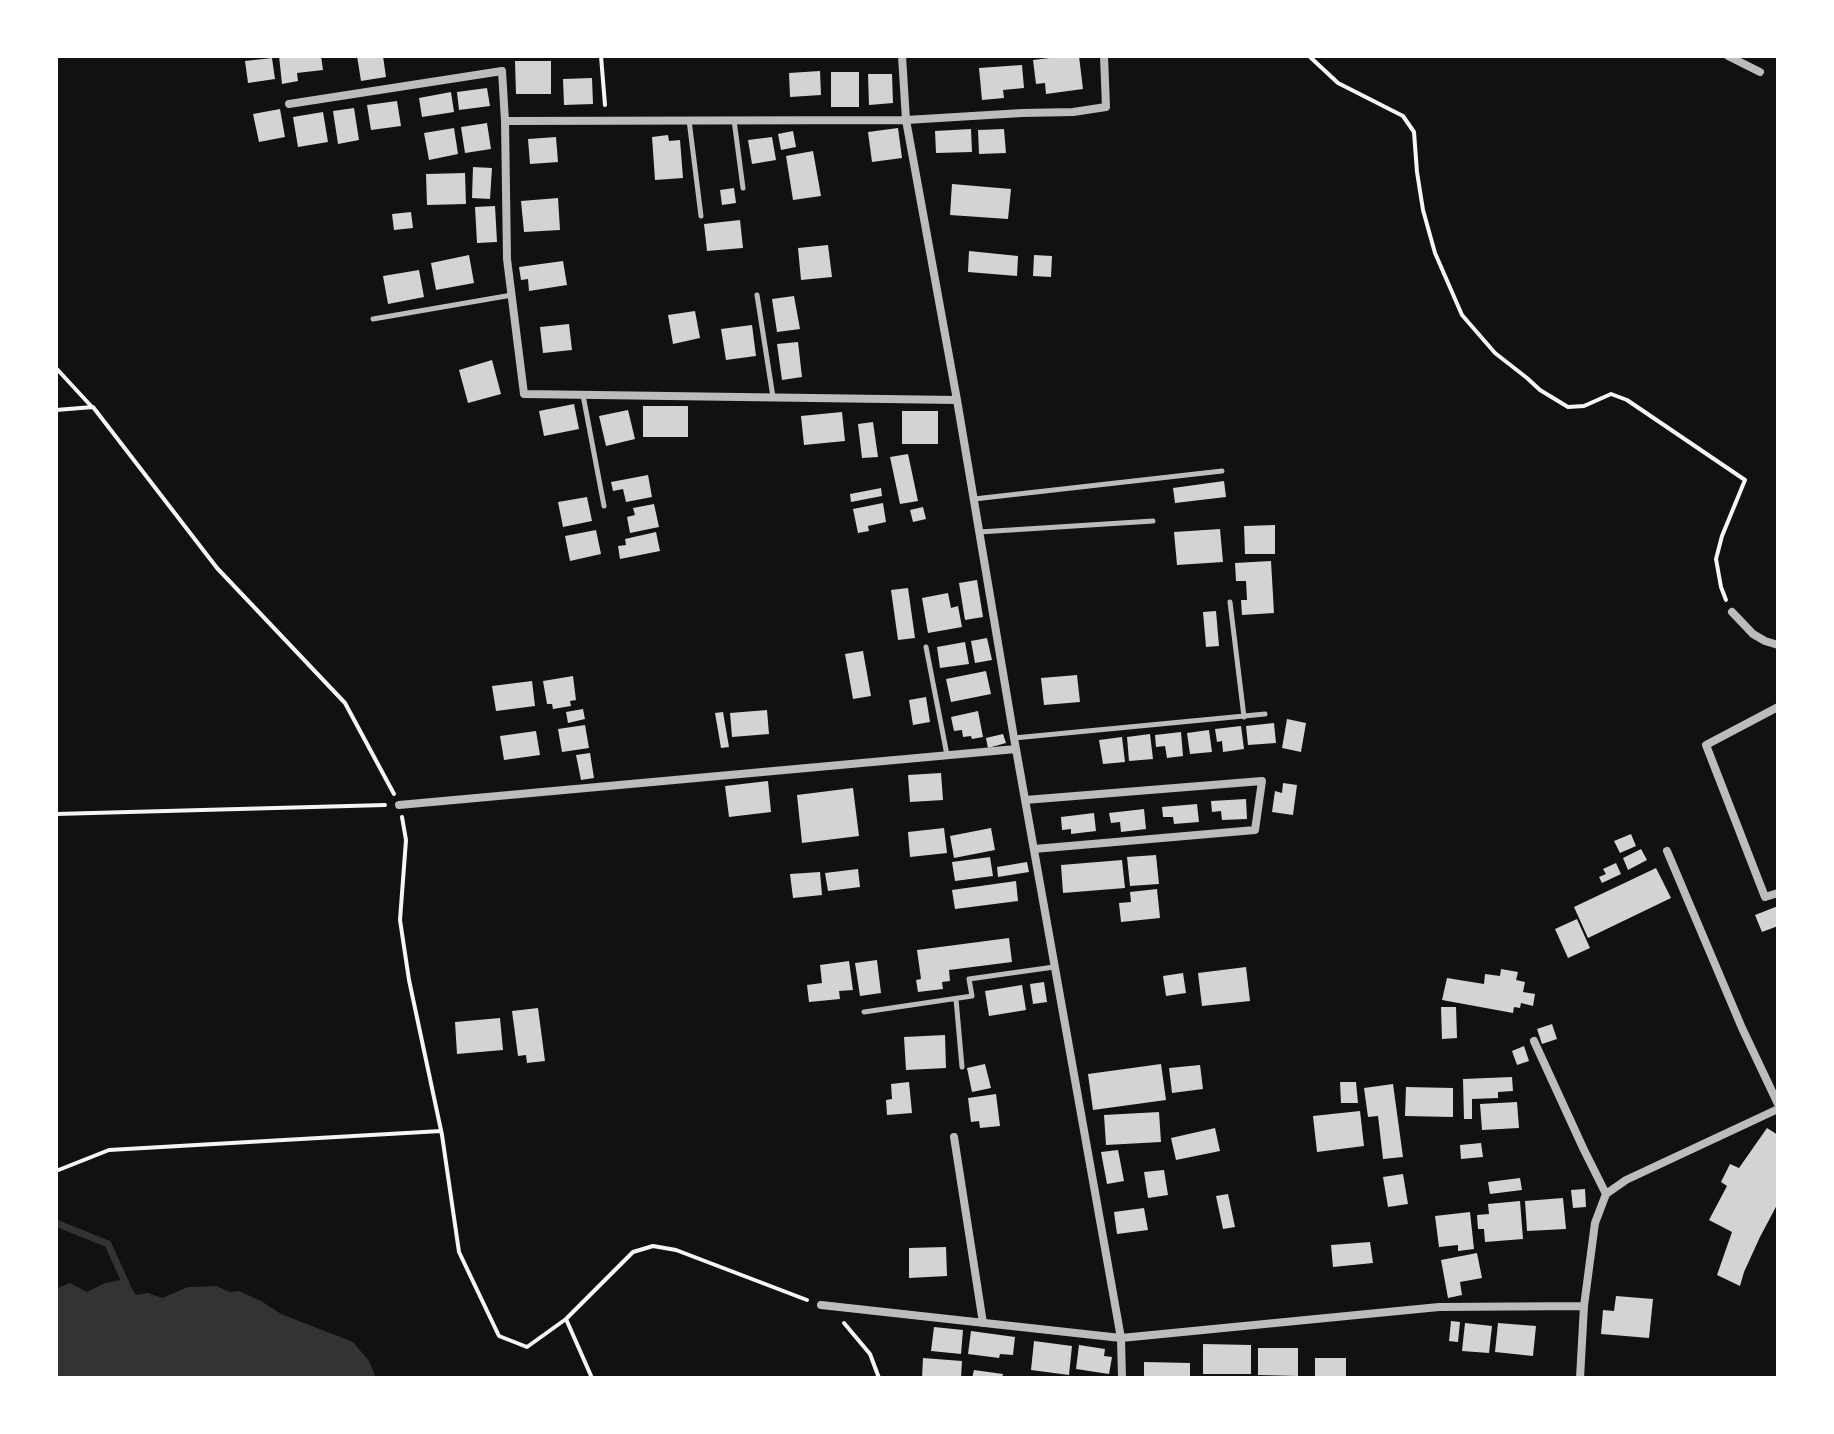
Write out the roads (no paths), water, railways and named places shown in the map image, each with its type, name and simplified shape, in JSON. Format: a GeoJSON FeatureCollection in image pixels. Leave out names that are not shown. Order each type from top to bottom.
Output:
{"type":"FeatureCollection","features":[{"type":"Feature","properties":{"kind":"street"},"geometry":{"type":"LineString","coordinates":[[902,56],[906,120],[1121,1338],[1122,1378]]}},
{"type":"Feature","properties":{"kind":"street"},"geometry":{"type":"LineString","coordinates":[[505,121],[906,120],[1073,112],[1106,107],[1104,56]]}},
{"type":"Feature","properties":{"kind":"street"},"geometry":{"type":"LineString","coordinates":[[1728,56],[1760,72]]}},
{"type":"Feature","properties":{"kind":"street"},"geometry":{"type":"LineString","coordinates":[[289,104],[502,71],[507,259],[524,394],[957,400]]}},
{"type":"Feature","properties":{"kind":"street"},"geometry":{"type":"LineString","coordinates":[[1732,612],[1753,634],[1778,645]]}},
{"type":"Feature","properties":{"kind":"street"},"geometry":{"type":"LineString","coordinates":[[1778,707],[1706,745],[1765,897],[1778,893]]}},
{"type":"Feature","properties":{"kind":"street"},"geometry":{"type":"LineString","coordinates":[[399,805],[1016,749]]}},
{"type":"Feature","properties":{"kind":"street"},"geometry":{"type":"LineString","coordinates":[[1025,800],[1262,781],[1255,830],[1034,849]]}},
{"type":"Feature","properties":{"kind":"street"},"geometry":{"type":"LineString","coordinates":[[1580,1378],[1584,1306],[1595,1223],[1606,1194],[1626,1180],[1778,1107],[1667,851]]}},
{"type":"Feature","properties":{"kind":"street"},"geometry":{"type":"LineString","coordinates":[[1534,1041],[1606,1194]]}},
{"type":"Feature","properties":{"kind":"street"},"geometry":{"type":"LineString","coordinates":[[954,1137],[983,1323]]}},
{"type":"Feature","properties":{"kind":"street"},"geometry":{"type":"LineString","coordinates":[[821,1305],[1121,1338],[1439,1307],[1584,1306]]}},
{"type":"Feature","properties":{"kind":"lane"},"geometry":{"type":"LineString","coordinates":[[689,120],[701,216]]}},
{"type":"Feature","properties":{"kind":"lane"},"geometry":{"type":"LineString","coordinates":[[734,120],[743,188]]}},
{"type":"Feature","properties":{"kind":"lane"},"geometry":{"type":"LineString","coordinates":[[373,319],[512,295]]}},
{"type":"Feature","properties":{"kind":"lane"},"geometry":{"type":"LineString","coordinates":[[757,295],[773,398]]}},
{"type":"Feature","properties":{"kind":"lane"},"geometry":{"type":"LineString","coordinates":[[583,395],[604,506]]}},
{"type":"Feature","properties":{"kind":"lane"},"geometry":{"type":"LineString","coordinates":[[974,499],[1222,471]]}},
{"type":"Feature","properties":{"kind":"lane"},"geometry":{"type":"LineString","coordinates":[[979,532],[1153,521]]}},
{"type":"Feature","properties":{"kind":"lane"},"geometry":{"type":"LineString","coordinates":[[1230,602],[1244,717]]}},
{"type":"Feature","properties":{"kind":"lane"},"geometry":{"type":"LineString","coordinates":[[926,647],[947,756]]}},
{"type":"Feature","properties":{"kind":"lane"},"geometry":{"type":"LineString","coordinates":[[1014,738],[1265,714]]}},
{"type":"Feature","properties":{"kind":"lane"},"geometry":{"type":"LineString","coordinates":[[864,1012],[972,996],[969,979],[1054,967]]}},
{"type":"Feature","properties":{"kind":"lane"},"geometry":{"type":"LineString","coordinates":[[956,999],[962,1067]]}},
{"type":"Feature","properties":{"kind":"waterway"},"geometry":{"type":"LineString","coordinates":[[56,1223],[108,1244],[127,1286]]}}]}
